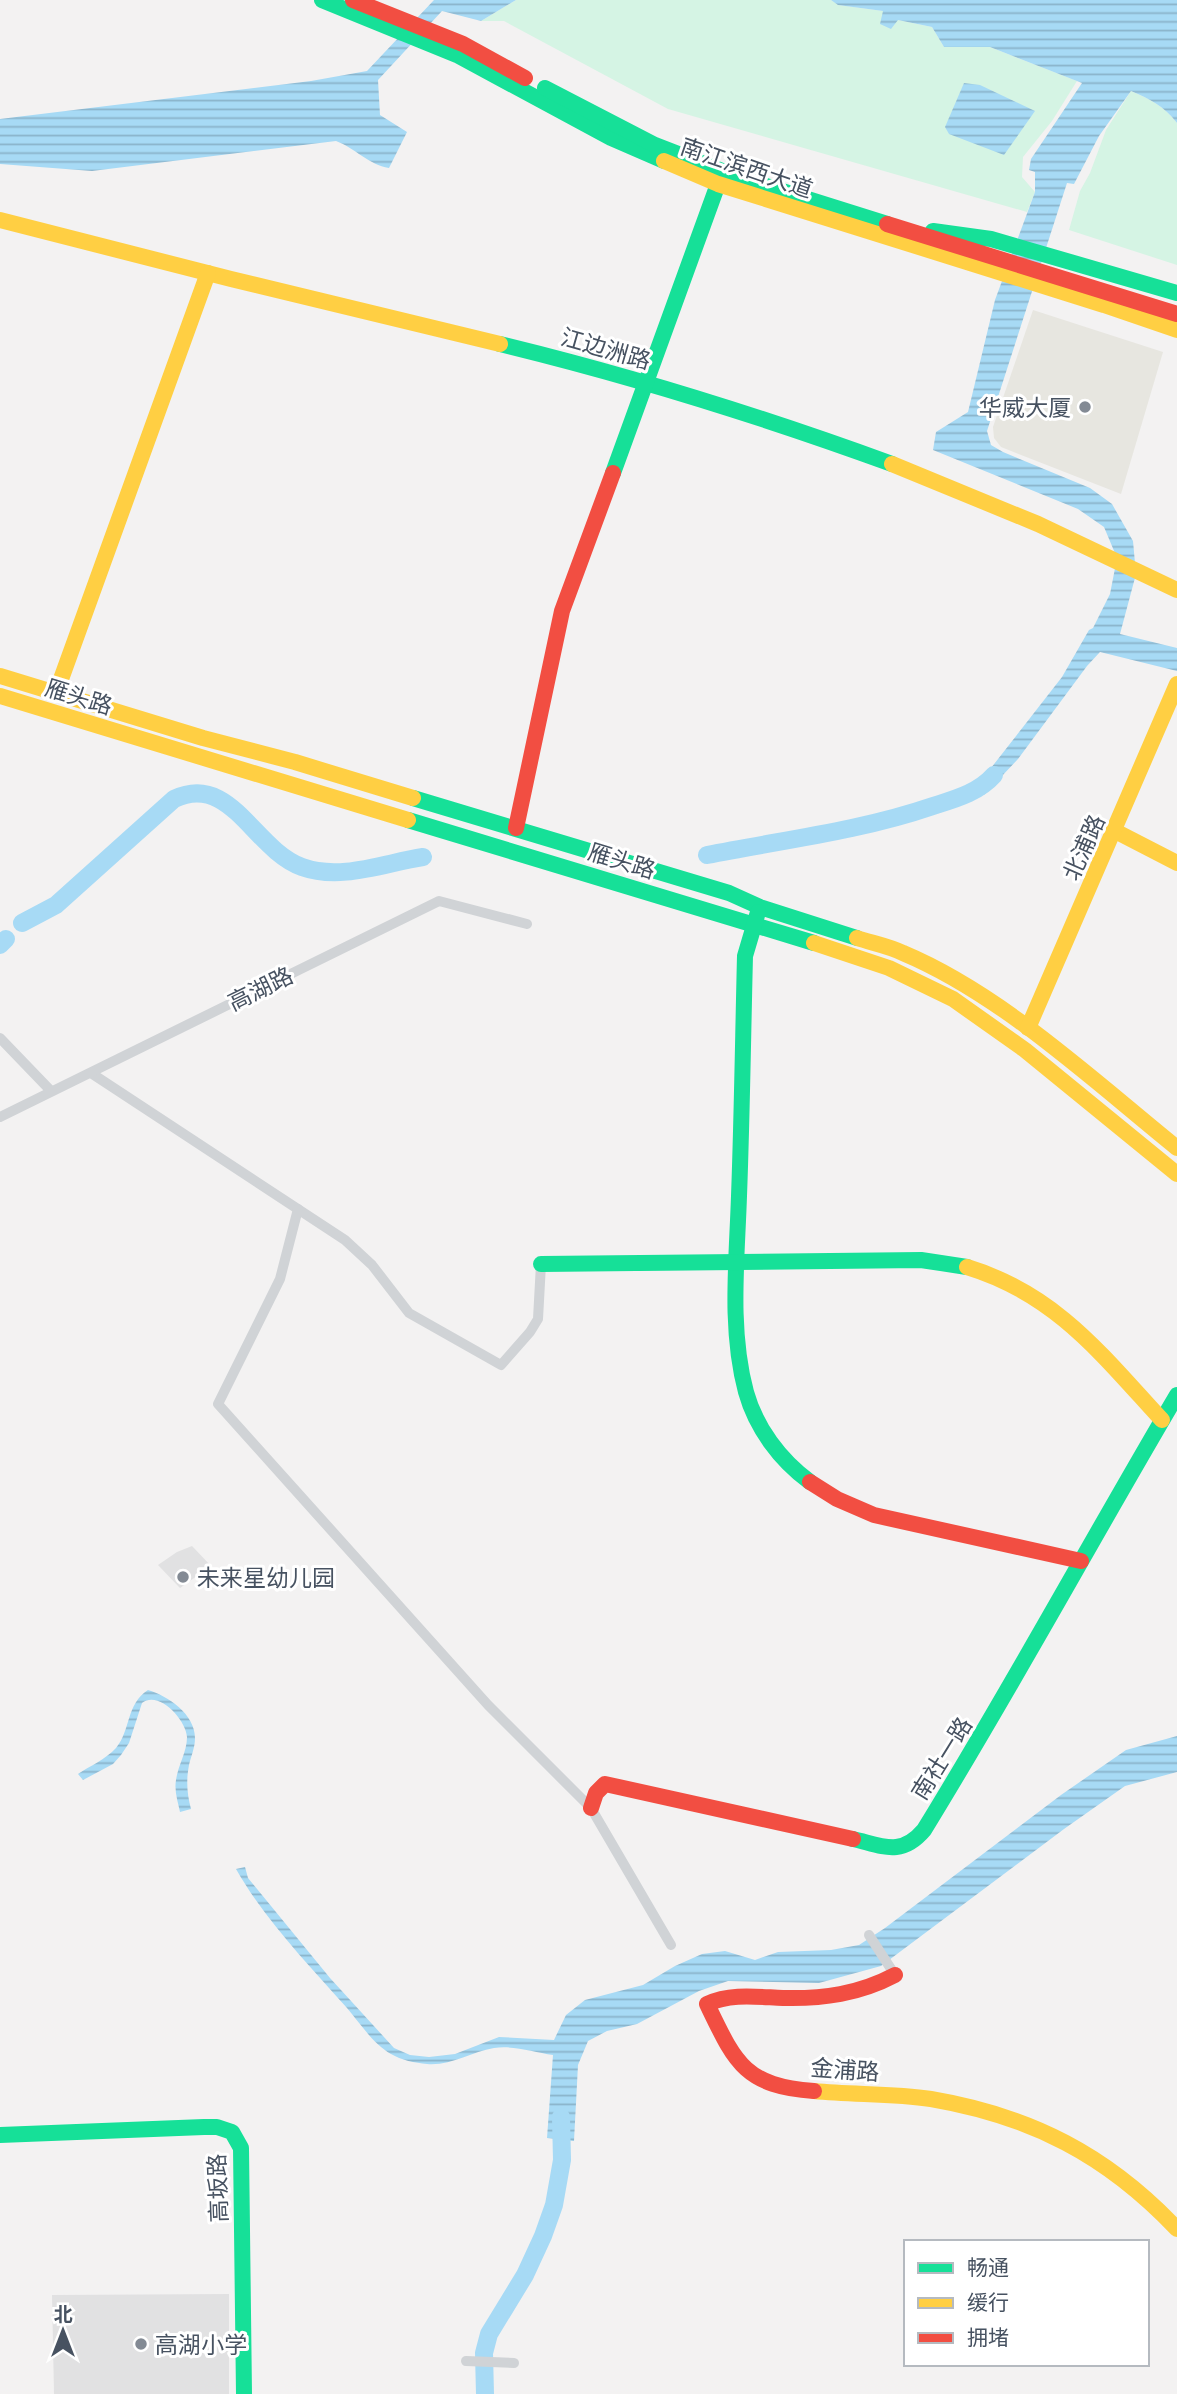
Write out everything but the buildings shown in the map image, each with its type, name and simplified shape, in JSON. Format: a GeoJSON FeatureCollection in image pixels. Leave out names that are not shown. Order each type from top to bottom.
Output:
{"type":"FeatureCollection","features":[{"type":"Feature","properties":{"kind":"street","name":"南江滨西大道"},"geometry":{"type":"LineString","coordinates":[[322,0],[392,21]]}},
{"type":"Feature","properties":{"kind":"street","name":"南江滨西大道"},"geometry":{"type":"LineString","coordinates":[[353,0],[392,21],[460,50],[671,152],[735,176],[1177,314]]}},
{"type":"Feature","properties":{"kind":"street","name":"南江滨西大道"},"geometry":{"type":"LineString","coordinates":[[460,50],[611,138],[718,184],[1007,259]]}},
{"type":"Feature","properties":{"kind":"street"},"geometry":{"type":"LineString","coordinates":[[516,828],[562,611],[718,184]]}},
{"type":"Feature","properties":{"kind":"street","name":"江边洲路"},"geometry":{"type":"LineString","coordinates":[[0,220],[555,357],[796,429],[901,467],[1038,524],[1177,590]]}},
{"type":"Feature","properties":{"kind":"street"},"geometry":{"type":"LineString","coordinates":[[1042,270],[1085,268],[1153,283],[1177,293]]}},
{"type":"Feature","properties":{"kind":"street","name":"南江滨西大道"},"geometry":{"type":"LineString","coordinates":[[1042,270],[1177,330]]}},
{"type":"Feature","properties":{"kind":"street"},"geometry":{"type":"LineString","coordinates":[[57,693],[208,273]]}},
{"type":"Feature","properties":{"kind":"street","name":"雁头路"},"geometry":{"type":"LineString","coordinates":[[0,676],[729,893],[760,906],[909,955],[979,992],[1177,1148]]}},
{"type":"Feature","properties":{"kind":"street","name":"北浦路"},"geometry":{"type":"LineString","coordinates":[[1028,1028],[1177,684]]}},
{"type":"Feature","properties":{"kind":"street","name":"雁头路"},"geometry":{"type":"LineString","coordinates":[[0,696],[873,961],[953,999],[1025,1050],[1177,1174]]}},
{"type":"Feature","properties":{"kind":"street"},"geometry":{"type":"LineString","coordinates":[[1115,831],[1177,863]]}},
{"type":"Feature","properties":{"kind":"street","name":"高湖路"},"geometry":{"type":"LineString","coordinates":[[0,1117],[439,901],[527,924]]}},
{"type":"Feature","properties":{"kind":"street"},"geometry":{"type":"LineString","coordinates":[[760,906],[745,956],[738,1262],[738,1327],[746,1390],[755,1414],[769,1440],[799,1474],[826,1494],[874,1515],[1081,1561]]}},
{"type":"Feature","properties":{"kind":"street"},"geometry":{"type":"LineString","coordinates":[[0,1038],[51,1091]]}},
{"type":"Feature","properties":{"kind":"street"},"geometry":{"type":"LineString","coordinates":[[90,1073],[345,1240],[365,1257],[409,1313],[501,1365],[538,1319],[541,1264],[933,1260],[988,1272],[1021,1287],[1056,1310],[1161,1420]]}},
{"type":"Feature","properties":{"kind":"street"},"geometry":{"type":"LineString","coordinates":[[298,1209],[280,1279],[218,1404],[488,1705],[591,1808],[671,1945]]}},
{"type":"Feature","properties":{"kind":"street","name":"南社一路"},"geometry":{"type":"LineString","coordinates":[[591,1808],[596,1793],[605,1784],[892,1848],[908,1846],[924,1830],[986,1728],[1177,1395]]}},
{"type":"Feature","properties":{"kind":"street"},"geometry":{"type":"LineString","coordinates":[[869,1936],[893,1972]]}},
{"type":"Feature","properties":{"kind":"street","name":"金浦路"},"geometry":{"type":"LineString","coordinates":[[893,1972],[881,1983],[835,1997],[734,1996],[707,2004],[736,2057],[748,2071],[762,2081],[792,2088],[921,2097],[1017,2121],[1057,2138],[1098,2161],[1139,2190],[1177,2229]]}},
{"type":"Feature","properties":{"kind":"street","name":"高坂路"},"geometry":{"type":"LineString","coordinates":[[0,2135],[204,2127],[217,2127],[232,2132],[241,2148],[244,2394]]}},
{"type":"Feature","properties":{"kind":"street"},"geometry":{"type":"LineString","coordinates":[[469,2361],[509,2362]]}},
{"type":"Feature","properties":{"kind":"shaded area"},"geometry":{"type":"Polygon","coordinates":[[[1033,310],[1163,352],[1121,494],[1001,447],[994,438],[993,427],[1033,310]]]}},
{"type":"Feature","properties":{"kind":"shaded area","name":"未来星幼儿园"},"geometry":{"type":"Polygon","coordinates":[[[192,1546],[211,1566],[180,1588],[158,1565],[192,1546]]]}},
{"type":"Feature","properties":{"kind":"shaded area","name":"高湖小学"},"geometry":{"type":"Polygon","coordinates":[[[229,2294],[229,2394],[54,2394],[52,2295],[229,2294]]]}},
{"type":"Feature","properties":{"kind":"green space"},"geometry":{"type":"Polygon","coordinates":[[[516,0],[831,0],[839,5],[883,11],[898,20],[932,27],[944,47],[990,47],[1077,81],[1052,121],[1023,157],[1022,177],[1035,192],[1027,212],[668,109],[504,21],[481,21],[516,0]]]}},
{"type":"Feature","properties":{"kind":"green space"},"geometry":{"type":"Polygon","coordinates":[[[1131,91],[1156,104],[1177,123],[1177,265],[1069,230],[1080,191],[1090,173],[1106,130],[1131,91]]]}},
{"type":"Feature","properties":{"kind":"water"},"geometry":{"type":"Polygon","coordinates":[[[434,0],[516,0],[481,21],[442,11],[378,80],[380,115],[407,132],[389,168],[375,164],[336,141],[92,171],[0,164],[0,119],[311,81],[367,71],[434,0]]]}},
{"type":"Feature","properties":{"kind":"water"},"geometry":{"type":"Polygon","coordinates":[[[831,0],[1177,0],[1177,123],[1156,104],[1131,91],[1099,136],[1074,184],[1067,183],[987,431],[991,445],[1090,488],[1112,504],[1133,541],[1136,574],[1120,634],[1177,648],[1177,671],[1100,652],[1018,759],[984,795],[973,784],[991,768],[1062,677],[1089,630],[1093,628],[1110,594],[1117,558],[1104,527],[1078,509],[933,450],[936,432],[968,412],[995,300],[1035,192],[1035,172],[1029,170],[1031,159],[1082,83],[990,47],[944,47],[932,27],[898,20],[891,29],[880,24],[883,11],[838,5],[831,0]]]}},
{"type":"Feature","properties":{"kind":"water"},"geometry":{"type":"Polygon","coordinates":[[[964,83],[980,85],[1035,111],[1004,155],[949,134],[945,127],[964,83]]]}},
{"type":"Feature","properties":{"kind":"water"},"geometry":{"type":"Polygon","coordinates":[[[148,1690],[172,1701],[185,1714],[194,1729],[195,1742],[187,1782],[191,1809],[180,1812],[176,1796],[177,1774],[187,1743],[185,1730],[177,1715],[156,1700],[142,1703],[129,1743],[113,1764],[83,1780],[78,1774],[116,1748],[136,1702],[148,1690]]]}},
{"type":"Feature","properties":{"kind":"water"},"geometry":{"type":"Polygon","coordinates":[[[1177,1736],[1177,1772],[1125,1786],[881,1966],[819,1983],[728,1981],[699,1991],[637,2024],[607,2031],[588,2041],[578,2065],[574,2141],[547,2138],[553,2055],[501,2047],[453,2061],[427,2064],[408,2061],[384,2050],[288,1941],[247,1888],[236,1869],[245,1867],[248,1878],[330,1978],[394,2048],[410,2055],[429,2057],[455,2054],[499,2037],[554,2040],[566,2015],[585,2000],[643,1985],[702,1954],[725,1951],[755,1960],[778,1952],[831,1950],[859,1945],[1126,1750],[1177,1736]]]}},
{"type":"Feature","properties":{"kind":"waterway"},"geometry":{"type":"LineString","coordinates":[[707,855],[849,829],[905,815],[966,795],[994,775]]}},
{"type":"Feature","properties":{"kind":"waterway"},"geometry":{"type":"LineString","coordinates":[[22,923],[56,905],[174,799],[194,793],[211,796],[227,804],[269,845],[302,867],[317,871],[347,872],[423,857]]}},
{"type":"Feature","properties":{"kind":"waterway"},"geometry":{"type":"LineString","coordinates":[[0,945],[6,939]]}},
{"type":"Feature","properties":{"kind":"waterway"},"geometry":{"type":"LineString","coordinates":[[485,2394],[484,2353],[489,2334],[525,2275],[554,2205],[562,2160],[561,2117]]}},
{"type":"Feature","properties":{"kind":"traffic: fast"},"geometry":{"type":"LineString","coordinates":[[322,0],[457,55],[611,138],[664,161]]}},
{"type":"Feature","properties":{"kind":"traffic: fast"},"geometry":{"type":"LineString","coordinates":[[545,88],[655,145],[735,176],[887,224]]}},
{"type":"Feature","properties":{"kind":"traffic: fast"},"geometry":{"type":"LineString","coordinates":[[613,473],[718,184]]}},
{"type":"Feature","properties":{"kind":"traffic: fast"},"geometry":{"type":"LineString","coordinates":[[933,231],[991,239],[1177,293]]}},
{"type":"Feature","properties":{"kind":"traffic: fast"},"geometry":{"type":"LineString","coordinates":[[500,344],[697,398],[892,464]]}},
{"type":"Feature","properties":{"kind":"traffic: fast"},"geometry":{"type":"LineString","coordinates":[[413,798],[729,893],[760,907],[857,938]]}},
{"type":"Feature","properties":{"kind":"traffic: fast"},"geometry":{"type":"LineString","coordinates":[[408,820],[814,943]]}},
{"type":"Feature","properties":{"kind":"traffic: fast"},"geometry":{"type":"LineString","coordinates":[[758,912],[745,956],[736,1270],[737,1344],[746,1392],[756,1418],[779,1453],[810,1482]]}},
{"type":"Feature","properties":{"kind":"traffic: fast"},"geometry":{"type":"LineString","coordinates":[[541,1264],[921,1260],[967,1267]]}},
{"type":"Feature","properties":{"kind":"traffic: fast"},"geometry":{"type":"LineString","coordinates":[[853,1839],[899,1847],[916,1838],[924,1830],[1177,1395]]}},
{"type":"Feature","properties":{"kind":"traffic: fast"},"geometry":{"type":"LineString","coordinates":[[0,2135],[204,2127],[217,2127],[232,2132],[241,2148],[244,2394]]}},
{"type":"Feature","properties":{"kind":"traffic: slow"},"geometry":{"type":"LineString","coordinates":[[664,161],[718,184],[1177,330]]}},
{"type":"Feature","properties":{"kind":"traffic: slow"},"geometry":{"type":"LineString","coordinates":[[0,220],[500,344]]}},
{"type":"Feature","properties":{"kind":"traffic: slow"},"geometry":{"type":"LineString","coordinates":[[56,693],[208,273]]}},
{"type":"Feature","properties":{"kind":"traffic: slow"},"geometry":{"type":"LineString","coordinates":[[892,464],[1038,524],[1177,590]]}},
{"type":"Feature","properties":{"kind":"traffic: slow"},"geometry":{"type":"LineString","coordinates":[[0,676],[413,798]]}},
{"type":"Feature","properties":{"kind":"traffic: slow"},"geometry":{"type":"LineString","coordinates":[[1028,1028],[1177,684]]}},
{"type":"Feature","properties":{"kind":"traffic: slow"},"geometry":{"type":"LineString","coordinates":[[0,696],[408,820]]}},
{"type":"Feature","properties":{"kind":"traffic: slow"},"geometry":{"type":"LineString","coordinates":[[1115,831],[1177,863]]}},
{"type":"Feature","properties":{"kind":"traffic: slow"},"geometry":{"type":"LineString","coordinates":[[857,938],[898,951],[940,970],[975,991],[1046,1041],[1177,1148]]}},
{"type":"Feature","properties":{"kind":"traffic: slow"},"geometry":{"type":"LineString","coordinates":[[814,943],[889,968],[953,999],[1025,1050],[1177,1174]]}},
{"type":"Feature","properties":{"kind":"traffic: slow"},"geometry":{"type":"LineString","coordinates":[[967,1267],[1027,1293],[1052,1310],[1097,1350],[1162,1420]]}},
{"type":"Feature","properties":{"kind":"traffic: slow"},"geometry":{"type":"LineString","coordinates":[[814,2091],[931,2099],[967,2106],[1034,2128],[1095,2160],[1123,2180],[1177,2229]]}},
{"type":"Feature","properties":{"kind":"traffic: jam"},"geometry":{"type":"LineString","coordinates":[[353,0],[463,44],[525,78]]}},
{"type":"Feature","properties":{"kind":"traffic: jam"},"geometry":{"type":"LineString","coordinates":[[887,224],[1177,314]]}},
{"type":"Feature","properties":{"kind":"traffic: jam"},"geometry":{"type":"LineString","coordinates":[[516,828],[562,611],[613,473]]}},
{"type":"Feature","properties":{"kind":"traffic: jam"},"geometry":{"type":"LineString","coordinates":[[810,1482],[837,1499],[874,1515],[1081,1561]]}},
{"type":"Feature","properties":{"kind":"traffic: jam"},"geometry":{"type":"LineString","coordinates":[[591,1808],[596,1793],[605,1784],[853,1839]]}},
{"type":"Feature","properties":{"kind":"traffic: jam"},"geometry":{"type":"LineString","coordinates":[[814,2091],[790,2088],[757,2077],[735,2056],[707,2004],[735,1997],[827,1996],[868,1987],[895,1975]]}},
{"type":"Feature","properties":{"kind":"place","name":"华威大厦"},"geometry":{"type":"Point","coordinates":[1085,407]}},
{"type":"Feature","properties":{"kind":"place","name":"未来星幼儿园"},"geometry":{"type":"Point","coordinates":[183,1577]}},
{"type":"Feature","properties":{"kind":"place","name":"高湖小学"},"geometry":{"type":"Point","coordinates":[141,2344]}}]}
